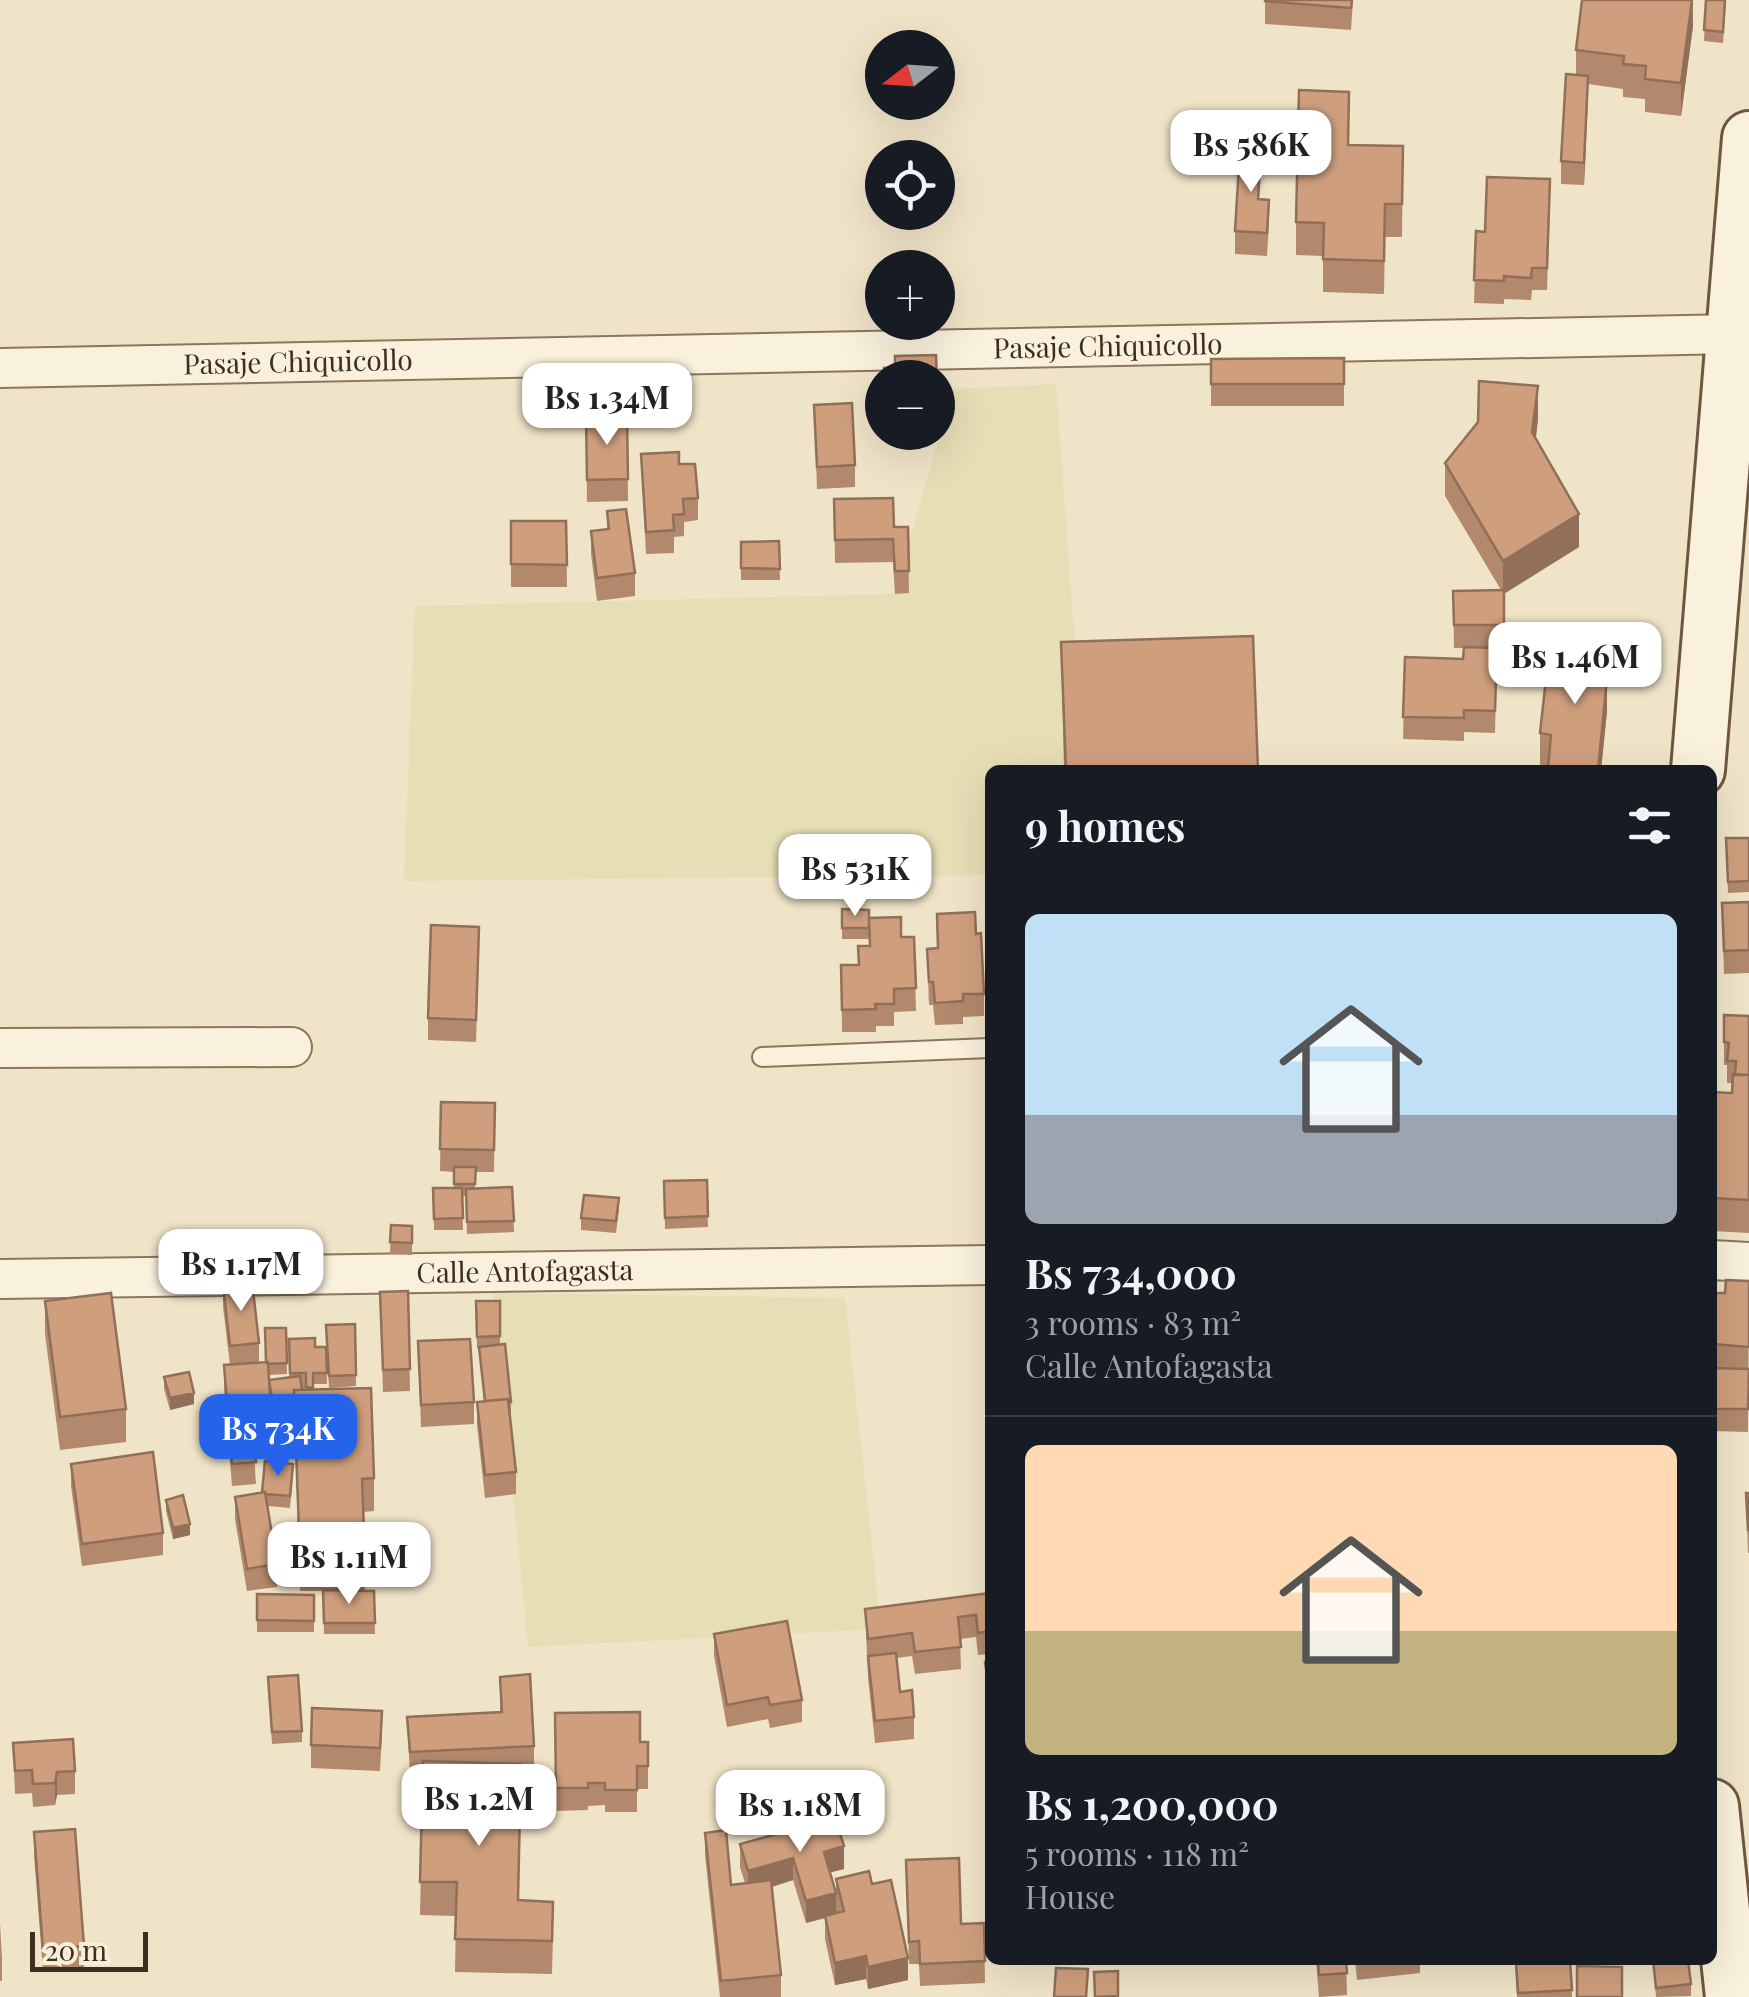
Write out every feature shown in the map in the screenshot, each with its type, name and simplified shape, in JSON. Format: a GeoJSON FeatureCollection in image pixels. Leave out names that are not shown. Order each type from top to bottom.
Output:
{"type":"FeatureCollection","features":[{"type":"Feature","properties":{"kind":"main road"},"geometry":{"type":"LineString","coordinates":[[1698,765],[1734,334],[1742,279],[1749,138]]}},
{"type":"Feature","properties":{"kind":"main road"},"geometry":{"type":"LineString","coordinates":[[1717,1854],[1732,1997]]}},
{"type":"Feature","properties":{"kind":"street","name":"Pasaje Chiquicollo"},"geometry":{"type":"LineString","coordinates":[[0,368],[1734,334]]}},
{"type":"Feature","properties":{"kind":"street"},"geometry":{"type":"LineString","coordinates":[[0,1048],[292,1047]]}},
{"type":"Feature","properties":{"kind":"street"},"geometry":{"type":"LineString","coordinates":[[1717,1260],[1749,1262]]}},
{"type":"Feature","properties":{"kind":"street","name":"Calle Antofagasta"},"geometry":{"type":"LineString","coordinates":[[0,1279],[985,1265]]}},
{"type":"Feature","properties":{"kind":"lane"},"geometry":{"type":"LineString","coordinates":[[762,1057],[985,1048]]}},
{"type":"Feature","properties":{"kind":"shaded area"},"geometry":{"type":"Polygon","coordinates":[[[1056,384],[1084,765],[985,765],[985,875],[404,881],[415,606],[894,594],[935,450],[955,450],[955,389],[1056,384]]]}},
{"type":"Feature","properties":{"kind":"shaded area"},"geometry":{"type":"Polygon","coordinates":[[[494,1293],[845,1298],[881,1629],[528,1647],[494,1293]]]}},
{"type":"Feature","properties":{"kind":"building"},"geometry":{"type":"Polygon","coordinates":[[[1265,0],[1352,0],[1351,8],[1265,0]]]}},
{"type":"Feature","properties":{"kind":"building"},"geometry":{"type":"Polygon","coordinates":[[[1582,0],[1692,0],[1681,83],[1645,79],[1646,66],[1623,64],[1624,56],[1576,50],[1582,0]]]}},
{"type":"Feature","properties":{"kind":"building"},"geometry":{"type":"Polygon","coordinates":[[[1706,0],[1725,0],[1723,32],[1704,30],[1706,0]]]}},
{"type":"Feature","properties":{"kind":"building"},"geometry":{"type":"Polygon","coordinates":[[[1566,74],[1588,76],[1584,163],[1561,161],[1566,74]]]}},
{"type":"Feature","properties":{"kind":"building"},"geometry":{"type":"Polygon","coordinates":[[[1299,90],[1349,92],[1348,145],[1403,146],[1402,204],[1385,204],[1384,261],[1323,259],[1324,223],[1296,222],[1299,90]]]}},
{"type":"Feature","properties":{"kind":"building"},"geometry":{"type":"Polygon","coordinates":[[[1240,148],[1261,149],[1258,199],[1269,200],[1267,233],[1235,231],[1240,148]]]}},
{"type":"Feature","properties":{"kind":"building"},"geometry":{"type":"Polygon","coordinates":[[[1487,177],[1550,179],[1547,268],[1532,268],[1531,278],[1474,280],[1476,231],[1485,232],[1487,177]]]}},
{"type":"Feature","properties":{"kind":"building"},"geometry":{"type":"Polygon","coordinates":[[[936,355],[936,360],[895,360],[895,356],[936,355]]]}},
{"type":"Feature","properties":{"kind":"building"},"geometry":{"type":"Polygon","coordinates":[[[1344,358],[1344,384],[1211,384],[1211,359],[1344,358]]]}},
{"type":"Feature","properties":{"kind":"building"},"geometry":{"type":"Polygon","coordinates":[[[1479,381],[1538,386],[1532,432],[1579,514],[1503,561],[1445,463],[1478,422],[1479,381]]]}},
{"type":"Feature","properties":{"kind":"building"},"geometry":{"type":"Polygon","coordinates":[[[852,403],[855,465],[817,467],[814,405],[852,403]]]}},
{"type":"Feature","properties":{"kind":"building"},"geometry":{"type":"Polygon","coordinates":[[[627,415],[628,479],[587,480],[586,416],[627,415]]]}},
{"type":"Feature","properties":{"kind":"building"},"geometry":{"type":"Polygon","coordinates":[[[679,452],[679,464],[695,464],[698,498],[683,499],[684,514],[673,515],[674,530],[646,532],[641,454],[679,452]]]}},
{"type":"Feature","properties":{"kind":"building"},"geometry":{"type":"Polygon","coordinates":[[[893,498],[894,527],[908,527],[909,571],[895,571],[893,539],[835,540],[834,499],[893,498]]]}},
{"type":"Feature","properties":{"kind":"building"},"geometry":{"type":"Polygon","coordinates":[[[626,509],[635,573],[597,578],[591,531],[609,529],[607,511],[626,509]]]}},
{"type":"Feature","properties":{"kind":"building"},"geometry":{"type":"Polygon","coordinates":[[[511,521],[566,521],[567,565],[511,564],[511,521]]]}},
{"type":"Feature","properties":{"kind":"building"},"geometry":{"type":"Polygon","coordinates":[[[779,541],[780,569],[741,568],[741,542],[779,541]]]}},
{"type":"Feature","properties":{"kind":"building"},"geometry":{"type":"Polygon","coordinates":[[[1504,590],[1504,625],[1454,625],[1453,591],[1504,590]]]}},
{"type":"Feature","properties":{"kind":"building"},"geometry":{"type":"Polygon","coordinates":[[[1253,636],[1258,765],[1066,765],[1061,642],[1253,636]]]}},
{"type":"Feature","properties":{"kind":"building"},"geometry":{"type":"Polygon","coordinates":[[[1562,641],[1602,646],[1598,677],[1607,678],[1598,765],[1548,765],[1551,735],[1540,733],[1548,660],[1560,661],[1562,641]]]}},
{"type":"Feature","properties":{"kind":"building"},"geometry":{"type":"Polygon","coordinates":[[[1464,647],[1497,648],[1495,711],[1464,710],[1464,718],[1403,717],[1405,657],[1463,659],[1464,647]]]}},
{"type":"Feature","properties":{"kind":"building"},"geometry":{"type":"Polygon","coordinates":[[[1726,838],[1749,838],[1749,881],[1728,882],[1726,838]]]}},
{"type":"Feature","properties":{"kind":"building"},"geometry":{"type":"Polygon","coordinates":[[[1749,902],[1749,950],[1724,951],[1722,903],[1749,902]]]}},
{"type":"Feature","properties":{"kind":"building"},"geometry":{"type":"Polygon","coordinates":[[[842,909],[869,910],[869,928],[842,928],[842,909]]]}},
{"type":"Feature","properties":{"kind":"building"},"geometry":{"type":"Polygon","coordinates":[[[975,912],[976,934],[981,933],[984,994],[963,994],[963,1001],[935,1003],[927,949],[938,948],[937,914],[975,912]]]}},
{"type":"Feature","properties":{"kind":"building"},"geometry":{"type":"Polygon","coordinates":[[[901,917],[901,937],[914,937],[916,988],[894,989],[894,1004],[842,1010],[841,965],[859,965],[858,946],[870,946],[869,918],[901,917]]]}},
{"type":"Feature","properties":{"kind":"building"},"geometry":{"type":"Polygon","coordinates":[[[431,925],[479,927],[476,1020],[428,1018],[431,925]]]}},
{"type":"Feature","properties":{"kind":"building"},"geometry":{"type":"Polygon","coordinates":[[[1724,1015],[1749,1016],[1749,1075],[1735,1075],[1736,1061],[1727,1061],[1729,1043],[1724,1042],[1724,1015]]]}},
{"type":"Feature","properties":{"kind":"building"},"geometry":{"type":"Polygon","coordinates":[[[1733,1074],[1749,1075],[1749,1200],[1717,1198],[1717,1092],[1732,1093],[1733,1074]]]}},
{"type":"Feature","properties":{"kind":"building"},"geometry":{"type":"Polygon","coordinates":[[[441,1102],[495,1103],[494,1150],[440,1149],[441,1102]]]}},
{"type":"Feature","properties":{"kind":"building"},"geometry":{"type":"Polygon","coordinates":[[[454,1167],[476,1167],[475,1184],[454,1184],[454,1167]]]}},
{"type":"Feature","properties":{"kind":"building"},"geometry":{"type":"Polygon","coordinates":[[[707,1180],[708,1216],[665,1218],[664,1181],[707,1180]]]}},
{"type":"Feature","properties":{"kind":"building"},"geometry":{"type":"Polygon","coordinates":[[[512,1187],[514,1221],[467,1222],[466,1189],[512,1187]]]}},
{"type":"Feature","properties":{"kind":"building"},"geometry":{"type":"Polygon","coordinates":[[[433,1188],[462,1188],[463,1218],[434,1219],[433,1188]]]}},
{"type":"Feature","properties":{"kind":"building"},"geometry":{"type":"Polygon","coordinates":[[[584,1195],[619,1198],[616,1221],[581,1218],[584,1195]]]}},
{"type":"Feature","properties":{"kind":"building"},"geometry":{"type":"Polygon","coordinates":[[[391,1225],[412,1226],[412,1243],[390,1242],[391,1225]]]}},
{"type":"Feature","properties":{"kind":"building"},"geometry":{"type":"Polygon","coordinates":[[[1726,1280],[1749,1281],[1749,1347],[1717,1344],[1717,1293],[1725,1293],[1726,1280]]]}},
{"type":"Feature","properties":{"kind":"building"},"geometry":{"type":"Polygon","coordinates":[[[252,1281],[259,1343],[230,1346],[223,1285],[252,1281]]]}},
{"type":"Feature","properties":{"kind":"building"},"geometry":{"type":"Polygon","coordinates":[[[408,1291],[410,1369],[383,1370],[380,1292],[408,1291]]]}},
{"type":"Feature","properties":{"kind":"building"},"geometry":{"type":"Polygon","coordinates":[[[111,1293],[126,1409],[60,1417],[45,1301],[111,1293]]]}},
{"type":"Feature","properties":{"kind":"building"},"geometry":{"type":"Polygon","coordinates":[[[476,1301],[500,1301],[500,1336],[477,1337],[476,1301]]]}},
{"type":"Feature","properties":{"kind":"building"},"geometry":{"type":"Polygon","coordinates":[[[355,1324],[356,1375],[329,1376],[326,1325],[355,1324]]]}},
{"type":"Feature","properties":{"kind":"building"},"geometry":{"type":"Polygon","coordinates":[[[265,1328],[286,1328],[287,1363],[266,1362],[265,1328]]]}},
{"type":"Feature","properties":{"kind":"building"},"geometry":{"type":"Polygon","coordinates":[[[315,1338],[315,1347],[326,1347],[327,1373],[313,1373],[313,1388],[306,1387],[306,1373],[290,1373],[289,1339],[315,1338]]]}},
{"type":"Feature","properties":{"kind":"building"},"geometry":{"type":"Polygon","coordinates":[[[470,1339],[474,1402],[421,1405],[418,1341],[470,1339]]]}},
{"type":"Feature","properties":{"kind":"building"},"geometry":{"type":"Polygon","coordinates":[[[505,1344],[511,1402],[485,1401],[479,1347],[505,1344]]]}},
{"type":"Feature","properties":{"kind":"building"},"geometry":{"type":"Polygon","coordinates":[[[268,1362],[270,1397],[250,1398],[256,1462],[232,1464],[224,1365],[268,1362]]]}},
{"type":"Feature","properties":{"kind":"building"},"geometry":{"type":"Polygon","coordinates":[[[1717,1368],[1749,1369],[1748,1409],[1717,1409],[1717,1368]]]}},
{"type":"Feature","properties":{"kind":"building"},"geometry":{"type":"Polygon","coordinates":[[[189,1372],[194,1393],[170,1398],[164,1377],[189,1372]]]}},
{"type":"Feature","properties":{"kind":"building"},"geometry":{"type":"Polygon","coordinates":[[[300,1376],[302,1390],[294,1390],[294,1401],[273,1404],[269,1380],[300,1376]]]}},
{"type":"Feature","properties":{"kind":"building"},"geometry":{"type":"Polygon","coordinates":[[[371,1388],[374,1478],[362,1479],[365,1557],[300,1558],[294,1390],[371,1388]]]}},
{"type":"Feature","properties":{"kind":"building"},"geometry":{"type":"Polygon","coordinates":[[[508,1399],[516,1472],[485,1475],[477,1402],[508,1399]]]}},
{"type":"Feature","properties":{"kind":"building"},"geometry":{"type":"Polygon","coordinates":[[[153,1452],[163,1533],[82,1544],[71,1464],[153,1452]]]}},
{"type":"Feature","properties":{"kind":"building"},"geometry":{"type":"Polygon","coordinates":[[[265,1461],[293,1464],[290,1496],[262,1492],[265,1461]]]}},
{"type":"Feature","properties":{"kind":"building"},"geometry":{"type":"Polygon","coordinates":[[[265,1492],[277,1564],[247,1569],[235,1497],[265,1492]]]}},
{"type":"Feature","properties":{"kind":"building"},"geometry":{"type":"Polygon","coordinates":[[[1749,1493],[1749,1530],[1748,1530],[1749,1493]]]}},
{"type":"Feature","properties":{"kind":"building"},"geometry":{"type":"Polygon","coordinates":[[[183,1495],[190,1524],[173,1528],[166,1500],[183,1495]]]}},
{"type":"Feature","properties":{"kind":"building"},"geometry":{"type":"Polygon","coordinates":[[[323,1590],[374,1591],[375,1623],[324,1623],[323,1590]]]}},
{"type":"Feature","properties":{"kind":"building"},"geometry":{"type":"Polygon","coordinates":[[[257,1594],[314,1595],[314,1621],[257,1620],[257,1594]]]}},
{"type":"Feature","properties":{"kind":"building"},"geometry":{"type":"Polygon","coordinates":[[[985,1594],[985,1632],[978,1633],[976,1615],[958,1617],[961,1647],[915,1652],[912,1633],[868,1639],[865,1609],[985,1594]]]}},
{"type":"Feature","properties":{"kind":"building"},"geometry":{"type":"Polygon","coordinates":[[[787,1621],[802,1700],[770,1705],[768,1697],[727,1705],[714,1634],[787,1621]]]}},
{"type":"Feature","properties":{"kind":"building"},"geometry":{"type":"Polygon","coordinates":[[[896,1653],[900,1692],[912,1690],[914,1717],[875,1721],[868,1656],[896,1653]]]}},
{"type":"Feature","properties":{"kind":"building"},"geometry":{"type":"Polygon","coordinates":[[[530,1674],[534,1746],[410,1752],[407,1717],[502,1712],[500,1677],[530,1674]]]}},
{"type":"Feature","properties":{"kind":"building"},"geometry":{"type":"Polygon","coordinates":[[[298,1675],[302,1731],[272,1732],[268,1677],[298,1675]]]}},
{"type":"Feature","properties":{"kind":"building"},"geometry":{"type":"Polygon","coordinates":[[[312,1708],[382,1711],[380,1748],[311,1745],[312,1708]]]}},
{"type":"Feature","properties":{"kind":"building"},"geometry":{"type":"Polygon","coordinates":[[[640,1712],[640,1742],[648,1742],[648,1766],[637,1766],[637,1790],[605,1790],[605,1783],[588,1783],[588,1788],[556,1788],[555,1713],[640,1712]]]}},
{"type":"Feature","properties":{"kind":"building"},"geometry":{"type":"Polygon","coordinates":[[[73,1739],[75,1771],[57,1772],[55,1783],[33,1784],[32,1770],[15,1771],[13,1743],[73,1739]]]}},
{"type":"Feature","properties":{"kind":"building"},"geometry":{"type":"Polygon","coordinates":[[[423,1761],[521,1764],[518,1900],[553,1902],[552,1941],[455,1939],[457,1882],[420,1882],[423,1761]]]}},
{"type":"Feature","properties":{"kind":"building"},"geometry":{"type":"Polygon","coordinates":[[[835,1818],[844,1846],[824,1852],[836,1893],[806,1901],[793,1858],[748,1871],[740,1844],[835,1818]]]}},
{"type":"Feature","properties":{"kind":"building"},"geometry":{"type":"Polygon","coordinates":[[[75,1829],[84,1946],[43,1949],[34,1832],[75,1829]]]}},
{"type":"Feature","properties":{"kind":"building"},"geometry":{"type":"Polygon","coordinates":[[[726,1830],[731,1885],[771,1880],[781,1975],[721,1981],[705,1833],[726,1830]]]}},
{"type":"Feature","properties":{"kind":"building"},"geometry":{"type":"Polygon","coordinates":[[[959,1858],[961,1924],[984,1923],[985,1961],[920,1964],[919,1941],[909,1942],[906,1860],[959,1858]]]}},
{"type":"Feature","properties":{"kind":"building"},"geometry":{"type":"Polygon","coordinates":[[[869,1871],[872,1884],[891,1880],[908,1958],[868,1967],[866,1956],[835,1963],[825,1916],[844,1911],[836,1879],[869,1871]]]}},
{"type":"Feature","properties":{"kind":"building"},"geometry":{"type":"Polygon","coordinates":[[[1318,1965],[1346,1965],[1347,1973],[1319,1975],[1318,1965]]]}},
{"type":"Feature","properties":{"kind":"building"},"geometry":{"type":"Polygon","coordinates":[[[1516,1965],[1570,1965],[1572,1990],[1518,1993],[1516,1965]]]}},
{"type":"Feature","properties":{"kind":"building"},"geometry":{"type":"Polygon","coordinates":[[[1654,1965],[1689,1965],[1691,1984],[1656,1988],[1654,1965]]]}},
{"type":"Feature","properties":{"kind":"building"},"geometry":{"type":"Polygon","coordinates":[[[1577,1966],[1622,1967],[1622,1997],[1577,1997],[1577,1966]]]}},
{"type":"Feature","properties":{"kind":"building"},"geometry":{"type":"Polygon","coordinates":[[[1056,1968],[1088,1969],[1086,1997],[1054,1997],[1056,1968]]]}},
{"type":"Feature","properties":{"kind":"building"},"geometry":{"type":"Polygon","coordinates":[[[1118,1971],[1118,1996],[1095,1997],[1094,1972],[1118,1971]]]}}]}
